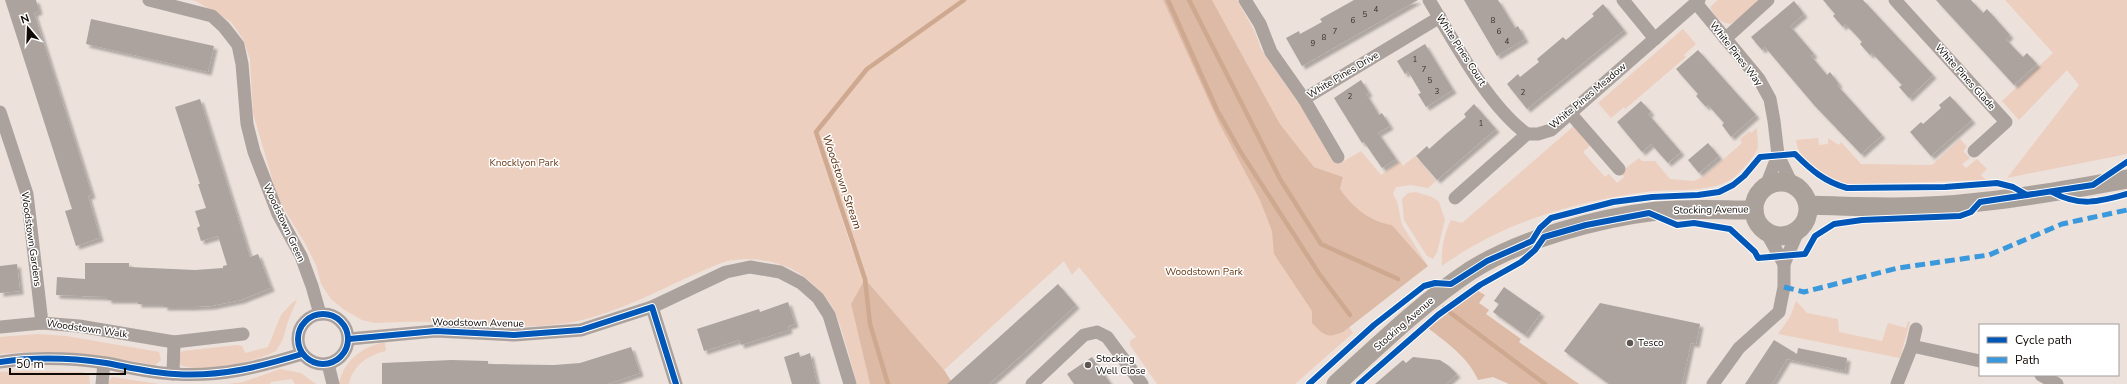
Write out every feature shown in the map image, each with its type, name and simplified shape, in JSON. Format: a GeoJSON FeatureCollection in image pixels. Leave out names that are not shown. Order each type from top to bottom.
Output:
{"type":"FeatureCollection","features":[{"type":"Feature","properties":{"kind":"street","name":"Woodstown Green"},"geometry":{"type":"LineString","coordinates":[[149,0],[212,16],[224,27],[238,45],[242,64],[247,124],[254,152],[278,214],[301,256],[320,314]]}},
{"type":"Feature","properties":{"kind":"street","name":"White Pines Drive"},"geometry":{"type":"LineString","coordinates":[[1245,0],[1260,24],[1271,52],[1304,99],[1440,17]]}},
{"type":"Feature","properties":{"kind":"street","name":"White Pines Court"},"geometry":{"type":"LineString","coordinates":[[1429,0],[1477,78],[1509,117],[1527,134]]}},
{"type":"Feature","properties":{"kind":"street"},"geometry":{"type":"LineString","coordinates":[[1623,0],[1655,39]]}},
{"type":"Feature","properties":{"kind":"street"},"geometry":{"type":"LineString","coordinates":[[1725,39],[1768,0]]}},
{"type":"Feature","properties":{"kind":"street","name":"White Pines Glade"},"geometry":{"type":"LineString","coordinates":[[1895,0],[2006,122],[1974,152]]}},
{"type":"Feature","properties":{"kind":"street","name":"White Pines Meadow"},"geometry":{"type":"LineString","coordinates":[[1527,134],[1538,134],[1551,130],[1698,2]]}},
{"type":"Feature","properties":{"kind":"street","name":"White Pines Way"},"geometry":{"type":"LineString","coordinates":[[1698,2],[1725,39],[1759,79],[1770,99],[1778,155]]}},
{"type":"Feature","properties":{"kind":"street"},"geometry":{"type":"LineString","coordinates":[[1304,99],[1338,157]]}},
{"type":"Feature","properties":{"kind":"street","name":"Woodstown Gardens"},"geometry":{"type":"LineString","coordinates":[[0,112],[2,129],[27,194],[42,323]]}},
{"type":"Feature","properties":{"kind":"street"},"geometry":{"type":"LineString","coordinates":[[1570,113],[1619,168]]}},
{"type":"Feature","properties":{"kind":"street"},"geometry":{"type":"LineString","coordinates":[[1455,198],[1527,134]]}},
{"type":"Feature","properties":{"kind":"street"},"geometry":{"type":"LineString","coordinates":[[1778,155],[1792,184]]}},
{"type":"Feature","properties":{"kind":"street"},"geometry":{"type":"LineString","coordinates":[[1766,186],[1778,155]]}},
{"type":"Feature","properties":{"kind":"street"},"geometry":{"type":"LineString","coordinates":[[1808,205],[1867,206],[1962,204],[2052,192],[2127,178]]}},
{"type":"Feature","properties":{"kind":"street"},"geometry":{"type":"LineString","coordinates":[[1713,384],[1739,348],[1779,312],[1784,288],[1784,264],[1799,229],[1806,218],[1808,205],[1806,196],[1800,189],[1784,181],[1774,182],[1766,186]]}},
{"type":"Feature","properties":{"kind":"street","name":"Stocking Avenue"},"geometry":{"type":"LineString","coordinates":[[1766,186],[1759,192],[1755,200],[1754,210],[1758,222],[1766,232]]}},
{"type":"Feature","properties":{"kind":"street","name":"Stocking Avenue"},"geometry":{"type":"LineString","coordinates":[[1336,384],[1451,284],[1487,262],[1532,241],[1586,225],[1649,212],[1754,210]]}},
{"type":"Feature","properties":{"kind":"street"},"geometry":{"type":"LineString","coordinates":[[1766,232],[1783,236],[1799,229]]}},
{"type":"Feature","properties":{"kind":"street"},"geometry":{"type":"LineString","coordinates":[[1766,232],[1784,264]]}},
{"type":"Feature","properties":{"kind":"street","name":"Woodstown Avenue"},"geometry":{"type":"LineString","coordinates":[[348,338],[436,331],[514,335],[581,330],[652,307],[726,272],[750,267],[780,272],[801,283],[818,298],[829,315],[850,384]]}},
{"type":"Feature","properties":{"kind":"street"},"geometry":{"type":"LineString","coordinates":[[652,307],[676,384]]}},
{"type":"Feature","properties":{"kind":"street"},"geometry":{"type":"LineString","coordinates":[[320,314],[328,314],[340,320],[347,330],[348,346],[340,358],[328,364],[314,363],[302,354],[298,337],[304,321],[320,314]]}},
{"type":"Feature","properties":{"kind":"street","name":"Woodstown Walk"},"geometry":{"type":"LineString","coordinates":[[0,327],[42,323],[79,326],[174,342],[243,334]]}},
{"type":"Feature","properties":{"kind":"street"},"geometry":{"type":"LineString","coordinates":[[1897,384],[1912,346],[1916,329]]}},
{"type":"Feature","properties":{"kind":"street"},"geometry":{"type":"LineString","coordinates":[[1032,384],[1084,335],[1097,332],[1107,337],[1142,384]]}},
{"type":"Feature","properties":{"kind":"street"},"geometry":{"type":"LineString","coordinates":[[173,374],[174,342]]}},
{"type":"Feature","properties":{"kind":"street"},"geometry":{"type":"LineString","coordinates":[[1912,346],[1979,361]]}},
{"type":"Feature","properties":{"kind":"street"},"geometry":{"type":"LineString","coordinates":[[0,362],[15,360],[63,360],[104,363],[173,374],[218,375],[262,366],[302,354]]}},
{"type":"Feature","properties":{"kind":"street"},"geometry":{"type":"LineString","coordinates":[[102,384],[104,363]]}},
{"type":"Feature","properties":{"kind":"street"},"geometry":{"type":"LineString","coordinates":[[328,364],[333,384]]}},
{"type":"Feature","properties":{"kind":"street"},"geometry":{"type":"LineString","coordinates":[[2043,376],[2057,384]]}},
{"type":"Feature","properties":{"kind":"green space"},"geometry":{"type":"Polygon","coordinates":[[[191,0],[1163,0],[1218,118],[1353,333],[1295,384],[1157,384],[1130,345],[1130,341],[1136,337],[1079,267],[1072,275],[1064,261],[944,370],[865,279],[851,304],[870,384],[857,384],[838,319],[834,310],[823,295],[806,278],[796,271],[786,266],[763,260],[752,259],[727,261],[617,309],[598,316],[563,324],[518,326],[436,322],[375,323],[362,320],[343,309],[331,299],[321,284],[316,265],[306,245],[278,199],[253,113],[250,59],[243,39],[231,22],[196,1],[191,0]],[[823,154],[850,244],[862,272],[823,154]]]}},
{"type":"Feature","properties":{"kind":"green space"},"geometry":{"type":"Polygon","coordinates":[[[1212,0],[1237,0],[1255,32],[1261,49],[1305,112],[1334,161],[1339,164],[1361,151],[1381,175],[1400,161],[1403,166],[1415,156],[1436,181],[1428,188],[1411,185],[1396,187],[1393,194],[1397,201],[1402,225],[1428,266],[1392,225],[1369,217],[1350,202],[1340,190],[1343,177],[1314,167],[1280,124],[1212,0]]]}},
{"type":"Feature","properties":{"kind":"green space"},"geometry":{"type":"Polygon","coordinates":[[[1718,0],[1759,0],[1736,21],[1730,24],[1721,21],[1711,10],[1710,7],[1718,0]]]}},
{"type":"Feature","properties":{"kind":"green space"},"geometry":{"type":"Polygon","coordinates":[[[2005,0],[2127,0],[2127,154],[2007,178],[2079,85],[2067,70],[2019,120],[2002,101],[2053,53],[2005,0]]]}},
{"type":"Feature","properties":{"kind":"green space"},"geometry":{"type":"Polygon","coordinates":[[[1683,29],[1696,44],[1684,55],[1686,57],[1625,109],[1624,107],[1611,118],[1598,103],[1683,29]]]}},
{"type":"Feature","properties":{"kind":"green space"},"geometry":{"type":"Polygon","coordinates":[[[1575,125],[1591,145],[1583,152],[1605,177],[1609,174],[1617,183],[1624,177],[1621,172],[1639,158],[1642,161],[1655,161],[1670,179],[1694,181],[1704,176],[1742,143],[1740,139],[1750,131],[1751,133],[1757,128],[1758,147],[1751,159],[1738,173],[1732,179],[1722,184],[1701,189],[1656,191],[1618,196],[1565,208],[1513,226],[1488,238],[1442,266],[1442,254],[1446,231],[1451,220],[1462,223],[1575,125]]]}},
{"type":"Feature","properties":{"kind":"green space"},"geometry":{"type":"Polygon","coordinates":[[[1818,138],[1819,145],[1828,144],[1828,138],[1839,145],[1841,142],[1861,164],[1932,165],[1960,139],[1967,147],[1963,151],[1970,158],[1962,164],[1966,168],[1977,159],[1987,169],[1981,175],[1986,180],[1861,184],[1842,183],[1820,173],[1806,162],[1801,155],[1796,140],[1818,138]]]}},
{"type":"Feature","properties":{"kind":"green space"},"geometry":{"type":"Polygon","coordinates":[[[1416,192],[1432,197],[1439,202],[1445,220],[1437,252],[1433,259],[1427,256],[1404,220],[1402,199],[1408,193],[1416,192]]]}},
{"type":"Feature","properties":{"kind":"green space"},"geometry":{"type":"Polygon","coordinates":[[[297,300],[288,321],[283,339],[276,351],[255,359],[229,366],[202,368],[180,365],[179,354],[183,351],[237,345],[242,346],[245,353],[268,347],[281,315],[293,302],[297,300]]]}},
{"type":"Feature","properties":{"kind":"green space"},"geometry":{"type":"Polygon","coordinates":[[[1796,301],[1807,313],[1838,319],[1839,332],[1882,341],[1888,323],[1906,328],[1908,321],[1910,322],[1900,358],[1778,334],[1790,317],[1796,301]]]}},
{"type":"Feature","properties":{"kind":"green space"},"geometry":{"type":"Polygon","coordinates":[[[38,334],[66,336],[159,352],[161,360],[155,365],[97,356],[58,352],[19,352],[0,354],[0,337],[38,334]]]}},
{"type":"Feature","properties":{"kind":"green space"},"geometry":{"type":"Polygon","coordinates":[[[385,342],[386,351],[373,355],[362,362],[354,371],[349,384],[339,384],[345,368],[355,356],[369,347],[385,342]]]}},
{"type":"Feature","properties":{"kind":"green space"},"geometry":{"type":"Polygon","coordinates":[[[280,369],[301,373],[316,384],[295,384],[292,379],[271,382],[270,384],[227,384],[243,382],[280,369]]]}},
{"type":"Feature","properties":{"kind":"green space"},"geometry":{"type":"Polygon","coordinates":[[[0,372],[83,372],[89,375],[90,384],[0,384],[0,372]]]}},
{"type":"Feature","properties":{"kind":"green space"},"geometry":{"type":"Polygon","coordinates":[[[112,377],[159,384],[107,384],[112,377]]]}},
{"type":"Feature","properties":{"kind":"shaded area"},"geometry":{"type":"Polygon","coordinates":[[[1163,0],[1212,0],[1280,124],[1314,167],[1343,177],[1340,189],[1350,202],[1369,217],[1392,225],[1428,266],[1343,332],[1333,335],[1326,335],[1312,323],[1312,311],[1274,254],[1272,231],[1260,200],[1219,123],[1163,0]]]}},
{"type":"Feature","properties":{"kind":"shaded area"},"geometry":{"type":"Polygon","coordinates":[[[865,279],[944,370],[953,384],[870,384],[851,304],[865,279]]]}},
{"type":"Feature","properties":{"kind":"shaded area"},"geometry":{"type":"Polygon","coordinates":[[[1478,291],[1485,295],[1479,303],[1489,310],[1486,314],[1521,339],[1519,342],[1579,384],[1509,384],[1493,377],[1478,380],[1469,364],[1463,357],[1428,328],[1478,291]]]}},
{"type":"Feature","properties":{"kind":"building"},"geometry":{"type":"Polygon","coordinates":[[[5,0],[36,0],[39,11],[34,13],[92,195],[88,196],[100,238],[76,246],[65,211],[72,209],[5,0]]]}},
{"type":"Feature","properties":{"kind":"building"},"geometry":{"type":"Polygon","coordinates":[[[1354,0],[1418,0],[1302,66],[1286,38],[1299,31],[1300,34],[1322,22],[1320,19],[1354,0]]]}},
{"type":"Feature","properties":{"kind":"building"},"geometry":{"type":"Polygon","coordinates":[[[1464,0],[1498,0],[1515,28],[1518,26],[1525,39],[1497,56],[1464,0]]]}},
{"type":"Feature","properties":{"kind":"building"},"geometry":{"type":"Polygon","coordinates":[[[1823,0],[1863,0],[1933,75],[1909,98],[1899,87],[1902,85],[1872,53],[1870,55],[1860,44],[1862,42],[1845,24],[1843,27],[1833,16],[1835,14],[1823,0]]]}},
{"type":"Feature","properties":{"kind":"building"},"geometry":{"type":"Polygon","coordinates":[[[1936,0],[1971,0],[1983,13],[1987,9],[2010,35],[2006,39],[2014,48],[2023,57],[2027,53],[2037,64],[2014,85],[1936,0]]]}},
{"type":"Feature","properties":{"kind":"building"},"geometry":{"type":"Polygon","coordinates":[[[1794,1],[1804,14],[1790,26],[1814,54],[1811,56],[1827,75],[1830,72],[1839,84],[1837,85],[1882,135],[1861,154],[1814,105],[1765,47],[1762,50],[1751,37],[1794,1]]]}},
{"type":"Feature","properties":{"kind":"building"},"geometry":{"type":"Polygon","coordinates":[[[1603,4],[1624,30],[1527,109],[1507,84],[1518,74],[1520,77],[1539,62],[1537,59],[1563,37],[1566,40],[1594,16],[1592,14],[1603,4]]]}},
{"type":"Feature","properties":{"kind":"building"},"geometry":{"type":"Polygon","coordinates":[[[91,19],[214,46],[208,72],[86,44],[91,19]]]}},
{"type":"Feature","properties":{"kind":"building"},"geometry":{"type":"Polygon","coordinates":[[[1425,44],[1453,90],[1426,107],[1418,94],[1421,93],[1408,71],[1405,74],[1397,61],[1425,44]]]}},
{"type":"Feature","properties":{"kind":"building"},"geometry":{"type":"Polygon","coordinates":[[[1698,50],[1756,115],[1731,137],[1722,125],[1724,123],[1708,105],[1706,107],[1696,96],[1698,94],[1676,69],[1698,50]]]}},
{"type":"Feature","properties":{"kind":"building"},"geometry":{"type":"Polygon","coordinates":[[[1361,80],[1369,93],[1366,94],[1379,115],[1382,113],[1390,126],[1378,133],[1396,159],[1382,168],[1364,142],[1362,143],[1334,98],[1361,80]]]}},
{"type":"Feature","properties":{"kind":"building"},"geometry":{"type":"Polygon","coordinates":[[[1950,96],[1972,120],[1931,156],[1910,132],[1921,122],[1923,124],[1941,108],[1939,105],[1950,96]]]}},
{"type":"Feature","properties":{"kind":"building"},"geometry":{"type":"Polygon","coordinates":[[[200,99],[250,257],[258,254],[271,288],[241,300],[211,306],[191,307],[164,307],[164,304],[138,304],[138,300],[108,300],[108,297],[56,295],[57,277],[85,279],[85,263],[129,263],[129,267],[195,270],[223,268],[223,266],[227,265],[218,236],[201,241],[197,228],[200,226],[195,211],[206,208],[198,184],[200,184],[175,107],[200,99]]]}},
{"type":"Feature","properties":{"kind":"building"},"geometry":{"type":"Polygon","coordinates":[[[1641,101],[1651,112],[1648,114],[1681,152],[1668,163],[1651,144],[1642,152],[1617,122],[1641,101]]]}},
{"type":"Feature","properties":{"kind":"building"},"geometry":{"type":"Polygon","coordinates":[[[1474,104],[1496,129],[1437,180],[1416,156],[1427,146],[1429,149],[1466,117],[1464,114],[1474,104]]]}},
{"type":"Feature","properties":{"kind":"building"},"geometry":{"type":"Polygon","coordinates":[[[1708,143],[1719,156],[1699,173],[1688,160],[1708,143]]]}},
{"type":"Feature","properties":{"kind":"building"},"geometry":{"type":"Polygon","coordinates":[[[17,264],[20,291],[0,293],[0,266],[17,264]]]}},
{"type":"Feature","properties":{"kind":"building"},"geometry":{"type":"Polygon","coordinates":[[[1058,284],[1076,305],[1023,354],[989,384],[947,384],[1058,284]]]}},
{"type":"Feature","properties":{"kind":"building"},"geometry":{"type":"Polygon","coordinates":[[[1504,287],[1541,313],[1525,335],[1493,312],[1499,304],[1494,301],[1504,287]]]}},
{"type":"Feature","properties":{"kind":"building"},"geometry":{"type":"Polygon","coordinates":[[[788,302],[795,324],[788,326],[789,330],[741,345],[739,340],[704,351],[697,329],[759,309],[760,312],[788,302]]]}},
{"type":"Feature","properties":{"kind":"building","name":"Tesco"},"geometry":{"type":"Polygon","coordinates":[[[1600,303],[1700,324],[1696,344],[1691,343],[1682,384],[1609,384],[1564,351],[1600,303]]]}},
{"type":"Feature","properties":{"kind":"building"},"geometry":{"type":"Polygon","coordinates":[[[1774,340],[1797,354],[1798,348],[1847,358],[1845,371],[1787,359],[1772,384],[1745,384],[1774,340]]]}},
{"type":"Feature","properties":{"kind":"building"},"geometry":{"type":"Polygon","coordinates":[[[631,347],[640,373],[608,384],[382,384],[382,363],[452,360],[488,361],[488,364],[554,365],[580,363],[631,347]]]}},
{"type":"Feature","properties":{"kind":"building"},"geometry":{"type":"Polygon","coordinates":[[[799,352],[800,357],[810,353],[817,384],[792,384],[784,357],[799,352]]]}},
{"type":"Feature","properties":{"kind":"building","name":"Stocking Well Close"},"geometry":{"type":"Polygon","coordinates":[[[1092,357],[1111,384],[1074,384],[1067,374],[1092,357]]]}},
{"type":"Feature","properties":{"kind":"building"},"geometry":{"type":"Polygon","coordinates":[[[1413,357],[1440,360],[1457,374],[1446,384],[1375,384],[1403,360],[1406,363],[1413,357]]]}},
{"type":"Feature","properties":{"kind":"waterway","name":"Woodstown Stream"},"geometry":{"type":"LineString","coordinates":[[888,384],[870,324],[865,279],[816,132],[867,69],[964,0]]}},
{"type":"Feature","properties":{"kind":"waterway"},"geometry":{"type":"LineString","coordinates":[[1168,0],[1217,110],[1240,151],[1320,275],[1350,315]]}},
{"type":"Feature","properties":{"kind":"waterway"},"geometry":{"type":"LineString","coordinates":[[1189,0],[1280,179],[1321,244],[1398,279]]}},
{"type":"Feature","properties":{"kind":"waterway"},"geometry":{"type":"LineString","coordinates":[[1444,308],[1545,384]]}},
{"type":"Feature","properties":{"kind":"marked path"},"geometry":{"type":"LineString","coordinates":[[1784,287],[1804,292],[1898,268],[1989,255],[2062,224],[2127,210]]}},
{"type":"Feature","properties":{"kind":"cycle path"},"geometry":{"type":"LineString","coordinates":[[1309,384],[1374,325],[1424,286],[1435,283],[1451,284],[1487,261],[1532,241],[1540,228],[1551,218],[1613,202],[1652,197],[1698,195],[1719,192],[1733,185],[1744,176],[1760,157],[1795,154],[1825,179],[1847,188],[1945,187],[1997,183],[2013,187],[2027,195]]}},
{"type":"Feature","properties":{"kind":"cycle path"},"geometry":{"type":"LineString","coordinates":[[1359,384],[1438,315],[1480,285],[1521,262],[1535,250],[1544,237],[1586,225],[1649,213],[1677,225],[1694,223],[1730,229],[1755,252],[1758,258],[1805,254],[1815,236],[1834,224],[1862,220],[1960,216],[1971,212],[1980,202],[2093,185],[2127,162]]}},
{"type":"Feature","properties":{"kind":"cycle path"},"geometry":{"type":"LineString","coordinates":[[2052,192],[2071,200],[2089,202],[2127,194]]}},
{"type":"Feature","properties":{"kind":"cycle path"},"geometry":{"type":"LineString","coordinates":[[349,339],[436,331],[514,335],[581,330],[652,307],[676,384]]}},
{"type":"Feature","properties":{"kind":"cycle path"},"geometry":{"type":"LineString","coordinates":[[318,314],[328,314],[341,321],[348,334],[348,339],[348,344],[341,357],[328,364],[318,364],[309,360],[302,353],[298,344],[298,334],[302,325],[309,318],[318,314]]}},
{"type":"Feature","properties":{"kind":"cycle path"},"geometry":{"type":"LineString","coordinates":[[0,362],[40,359],[80,360],[106,363],[140,370],[192,375],[240,370],[302,354]]}},
{"type":"Feature","properties":{"kind":"place","name":"Tesco"},"geometry":{"type":"Point","coordinates":[1630,343]}},
{"type":"Feature","properties":{"kind":"place","name":"Stocking Well Close"},"geometry":{"type":"Point","coordinates":[1088,365]}},
{"type":"Feature","properties":{"kind":"park label","name":"Knocklyon Park"},"geometry":{"type":"Point","coordinates":[524,163]}},
{"type":"Feature","properties":{"kind":"park label","name":"Woodstown Park"},"geometry":{"type":"Point","coordinates":[1204,272]}}]}
